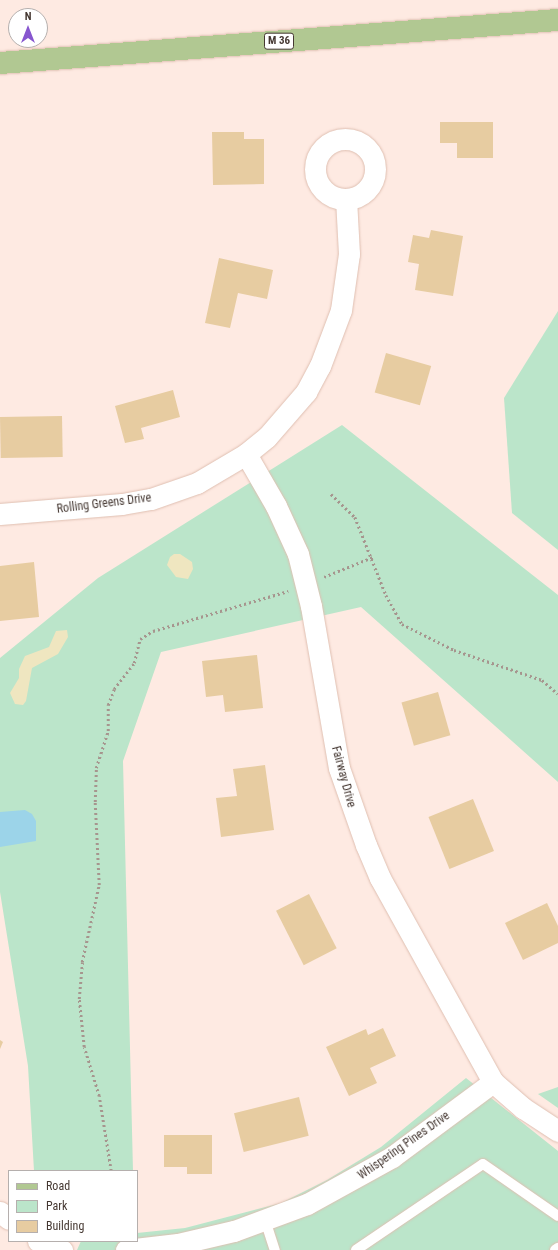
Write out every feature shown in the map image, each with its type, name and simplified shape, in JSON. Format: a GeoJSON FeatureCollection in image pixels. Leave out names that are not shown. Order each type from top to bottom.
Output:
{"type":"FeatureCollection","features":[{"type":"Feature","properties":{"kind":"main road","name":"M 36"},"geometry":{"type":"LineString","coordinates":[[0,63],[558,20]]}},
{"type":"Feature","properties":{"kind":"street","name":"Rolling Greens Drive"},"geometry":{"type":"LineString","coordinates":[[0,514],[95,507],[150,499],[197,483],[246,454],[277,426],[306,392],[331,338],[341,310],[349,254],[346,199]]}},
{"type":"Feature","properties":{"kind":"street","name":"Fairway Drive"},"geometry":{"type":"LineString","coordinates":[[246,454],[287,529],[307,585],[334,745],[355,818],[380,878],[493,1082]]}},
{"type":"Feature","properties":{"kind":"street"},"geometry":{"type":"LineString","coordinates":[[493,1082],[523,1108],[558,1131]]}},
{"type":"Feature","properties":{"kind":"street","name":"Whispering Pines Drive"},"geometry":{"type":"LineString","coordinates":[[126,1250],[204,1238],[265,1220],[307,1204],[362,1176],[392,1157],[493,1082]]}},
{"type":"Feature","properties":{"kind":"street"},"geometry":{"type":"LineString","coordinates":[[0,1212],[8,1218]]}},
{"type":"Feature","properties":{"kind":"lane"},"geometry":{"type":"LineString","coordinates":[[356,1250],[483,1164],[558,1216]]}},
{"type":"Feature","properties":{"kind":"lane"},"geometry":{"type":"LineString","coordinates":[[265,1220],[275,1250]]}},
{"type":"Feature","properties":{"kind":"path"},"geometry":{"type":"LineString","coordinates":[[331,494],[355,517],[373,557],[386,595],[402,624],[454,650],[542,680],[558,694]]}},
{"type":"Feature","properties":{"kind":"path"},"geometry":{"type":"LineString","coordinates":[[111,1170],[99,1096],[84,1046],[79,999],[82,962],[99,885],[95,802],[96,768],[108,731],[108,705],[114,689],[134,663],[140,639],[153,631],[307,585],[373,557]]}},
{"type":"Feature","properties":{"kind":"green space"},"geometry":{"type":"Polygon","coordinates":[[[558,311],[558,550],[512,513],[504,398],[558,311]]]}},
{"type":"Feature","properties":{"kind":"green space"},"geometry":{"type":"Polygon","coordinates":[[[342,425],[558,595],[558,782],[361,607],[161,652],[123,761],[133,1170],[34,1170],[28,1066],[0,892],[0,658],[98,578],[342,425]]]}},
{"type":"Feature","properties":{"kind":"green space"},"geometry":{"type":"Polygon","coordinates":[[[466,1078],[558,1151],[558,1250],[77,1250],[81,1242],[138,1242],[138,1233],[185,1228],[281,1203],[327,1180],[381,1147],[466,1078]]]}},
{"type":"Feature","properties":{"kind":"green space"},"geometry":{"type":"Polygon","coordinates":[[[558,1087],[558,1108],[538,1094],[558,1087]]]}},
{"type":"Feature","properties":{"kind":"sand"},"geometry":{"type":"Polygon","coordinates":[[[174,554],[180,554],[192,562],[193,569],[188,579],[176,577],[167,565],[170,557],[174,554]]]}},
{"type":"Feature","properties":{"kind":"sand"},"geometry":{"type":"Polygon","coordinates":[[[67,630],[68,637],[58,654],[32,668],[26,701],[23,705],[15,704],[10,693],[19,678],[19,669],[25,656],[49,647],[56,631],[67,630]]]}},
{"type":"Feature","properties":{"kind":"water"},"geometry":{"type":"Polygon","coordinates":[[[25,810],[32,814],[36,821],[36,841],[0,847],[0,812],[25,810]]]}},
{"type":"Feature","properties":{"kind":"building"},"geometry":{"type":"Polygon","coordinates":[[[440,122],[493,122],[493,158],[457,158],[457,143],[440,143],[440,122]]]}},
{"type":"Feature","properties":{"kind":"building"},"geometry":{"type":"Polygon","coordinates":[[[212,132],[244,132],[244,139],[264,139],[264,184],[213,185],[212,132]]]}},
{"type":"Feature","properties":{"kind":"building"},"geometry":{"type":"Polygon","coordinates":[[[431,230],[463,236],[453,296],[415,290],[419,264],[408,262],[413,235],[429,238],[431,230]]]}},
{"type":"Feature","properties":{"kind":"building"},"geometry":{"type":"Polygon","coordinates":[[[219,258],[273,270],[267,299],[238,293],[230,328],[205,323],[219,258]]]}},
{"type":"Feature","properties":{"kind":"building"},"geometry":{"type":"Polygon","coordinates":[[[386,353],[431,366],[420,405],[375,392],[386,353]]]}},
{"type":"Feature","properties":{"kind":"building"},"geometry":{"type":"Polygon","coordinates":[[[173,390],[180,417],[141,428],[144,439],[125,443],[115,406],[173,390]]]}},
{"type":"Feature","properties":{"kind":"building"},"geometry":{"type":"Polygon","coordinates":[[[62,416],[63,457],[1,458],[0,417],[62,416]]]}},
{"type":"Feature","properties":{"kind":"building"},"geometry":{"type":"Polygon","coordinates":[[[34,562],[39,617],[0,621],[0,566],[34,562]]]}},
{"type":"Feature","properties":{"kind":"building"},"geometry":{"type":"Polygon","coordinates":[[[257,655],[263,708],[225,712],[223,695],[206,697],[202,661],[257,655]]]}},
{"type":"Feature","properties":{"kind":"building"},"geometry":{"type":"Polygon","coordinates":[[[438,692],[450,735],[414,746],[401,702],[438,692]]]}},
{"type":"Feature","properties":{"kind":"building"},"geometry":{"type":"Polygon","coordinates":[[[265,765],[274,830],[221,837],[216,798],[237,796],[233,769],[265,765]]]}},
{"type":"Feature","properties":{"kind":"building"},"geometry":{"type":"Polygon","coordinates":[[[473,799],[494,851],[449,869],[428,817],[473,799]]]}},
{"type":"Feature","properties":{"kind":"building"},"geometry":{"type":"Polygon","coordinates":[[[309,894],[337,948],[304,965],[276,911],[309,894]]]}},
{"type":"Feature","properties":{"kind":"building"},"geometry":{"type":"Polygon","coordinates":[[[547,903],[558,926],[558,943],[523,960],[505,923],[547,903]]]}},
{"type":"Feature","properties":{"kind":"building"},"geometry":{"type":"Polygon","coordinates":[[[383,1028],[396,1056],[370,1068],[377,1083],[349,1096],[326,1047],[366,1029],[368,1035],[383,1028]]]}},
{"type":"Feature","properties":{"kind":"building"},"geometry":{"type":"Polygon","coordinates":[[[0,1040],[3,1042],[0,1049],[0,1040]]]}},
{"type":"Feature","properties":{"kind":"building"},"geometry":{"type":"Polygon","coordinates":[[[299,1097],[309,1136],[244,1152],[234,1113],[299,1097]]]}},
{"type":"Feature","properties":{"kind":"building"},"geometry":{"type":"Polygon","coordinates":[[[164,1135],[212,1135],[212,1174],[187,1174],[187,1167],[164,1167],[164,1135]]]}}]}
